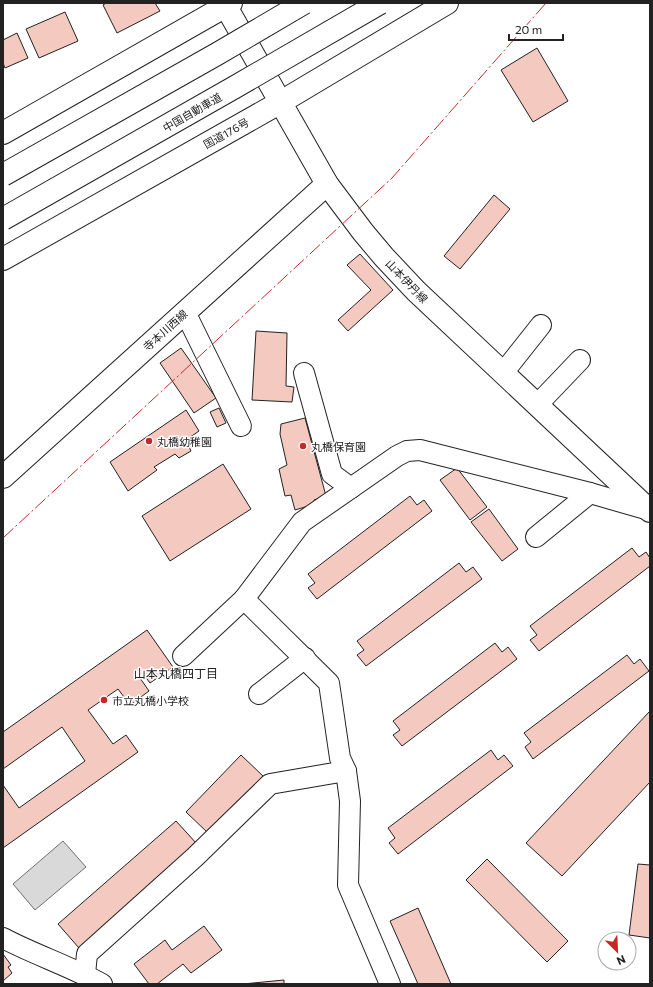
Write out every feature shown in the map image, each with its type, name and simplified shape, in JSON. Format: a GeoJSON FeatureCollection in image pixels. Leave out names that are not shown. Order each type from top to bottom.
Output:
{"type":"FeatureCollection","features":[{"type":"Feature","properties":{"kind":"main road"},"geometry":{"type":"LineString","coordinates":[[3,176],[304,3]]}},
{"type":"Feature","properties":{"kind":"main road","name":"中国自動車道"},"geometry":{"type":"LineString","coordinates":[[3,219],[380,3]]}},
{"type":"Feature","properties":{"kind":"main road","name":"国道176号"},"geometry":{"type":"LineString","coordinates":[[3,259],[281,102],[447,3]]}},
{"type":"Feature","properties":{"kind":"main road"},"geometry":{"type":"LineString","coordinates":[[3,133],[227,4]]}},
{"type":"Feature","properties":{"kind":"main road","name":"山本伊丹線"},"geometry":{"type":"LineString","coordinates":[[227,4],[327,184],[363,232],[416,291],[650,510]]}},
{"type":"Feature","properties":{"kind":"main road","name":"寺本川西線"},"geometry":{"type":"LineString","coordinates":[[3,477],[327,184]]}},
{"type":"Feature","properties":{"kind":"street"},"geometry":{"type":"LineString","coordinates":[[185,312],[240,415]]}},
{"type":"Feature","properties":{"kind":"street"},"geometry":{"type":"LineString","coordinates":[[503,373],[541,325]]}},
{"type":"Feature","properties":{"kind":"street"},"geometry":{"type":"LineString","coordinates":[[537,405],[580,360]]}},
{"type":"Feature","properties":{"kind":"street"},"geometry":{"type":"LineString","coordinates":[[304,373],[320,408],[332,474],[351,488]]}},
{"type":"Feature","properties":{"kind":"street"},"geometry":{"type":"LineString","coordinates":[[183,656],[244,599],[302,522],[397,456],[407,451],[420,450],[590,493],[650,510]]}},
{"type":"Feature","properties":{"kind":"street"},"geometry":{"type":"LineString","coordinates":[[536,537],[590,493]]}},
{"type":"Feature","properties":{"kind":"street"},"geometry":{"type":"LineString","coordinates":[[244,599],[329,683],[340,758],[346,771],[350,801],[348,885],[390,984]]}},
{"type":"Feature","properties":{"kind":"street"},"geometry":{"type":"LineString","coordinates":[[259,694],[305,658]]}},
{"type":"Feature","properties":{"kind":"street"},"geometry":{"type":"LineString","coordinates":[[85,974],[87,954],[195,858],[270,784],[346,771]]}},
{"type":"Feature","properties":{"kind":"street"},"geometry":{"type":"LineString","coordinates":[[3,938],[85,974],[102,984]]}},
{"type":"Feature","properties":{"kind":"shaded area"},"geometry":{"type":"Polygon","coordinates":[[[63,841],[86,867],[35,910],[13,884],[63,841]]]}},
{"type":"Feature","properties":{"kind":"building"},"geometry":{"type":"Polygon","coordinates":[[[106,3],[155,3],[160,11],[117,33],[103,5],[106,3]]]}},
{"type":"Feature","properties":{"kind":"building"},"geometry":{"type":"Polygon","coordinates":[[[65,12],[78,41],[39,58],[26,29],[65,12]]]}},
{"type":"Feature","properties":{"kind":"building"},"geometry":{"type":"Polygon","coordinates":[[[17,33],[28,58],[5,68],[3,63],[3,40],[17,33]]]}},
{"type":"Feature","properties":{"kind":"building"},"geometry":{"type":"Polygon","coordinates":[[[537,48],[568,101],[533,122],[501,70],[537,48]]]}},
{"type":"Feature","properties":{"kind":"building"},"geometry":{"type":"Polygon","coordinates":[[[494,195],[510,209],[460,269],[444,256],[494,195]]]}},
{"type":"Feature","properties":{"kind":"building"},"geometry":{"type":"Polygon","coordinates":[[[360,254],[393,290],[348,331],[338,320],[371,290],[347,265],[360,254]]]}},
{"type":"Feature","properties":{"kind":"building"},"geometry":{"type":"Polygon","coordinates":[[[256,331],[287,333],[286,386],[294,387],[292,402],[252,400],[256,331]]]}},
{"type":"Feature","properties":{"kind":"building"},"geometry":{"type":"Polygon","coordinates":[[[181,348],[216,398],[194,413],[160,363],[181,348]]]}},
{"type":"Feature","properties":{"kind":"building"},"geometry":{"type":"Polygon","coordinates":[[[219,408],[226,423],[217,427],[210,412],[219,408]]]}},
{"type":"Feature","properties":{"kind":"building"},"geometry":{"type":"Polygon","coordinates":[[[186,410],[199,431],[186,440],[191,451],[179,458],[175,454],[154,467],[157,470],[128,491],[110,462],[186,410]]]}},
{"type":"Feature","properties":{"kind":"building"},"geometry":{"type":"Polygon","coordinates":[[[305,418],[326,496],[314,500],[315,504],[295,510],[291,495],[285,496],[279,469],[287,465],[280,434],[281,424],[305,418]]]}},
{"type":"Feature","properties":{"kind":"building"},"geometry":{"type":"Polygon","coordinates":[[[223,464],[251,509],[170,561],[142,516],[223,464]]]}},
{"type":"Feature","properties":{"kind":"building"},"geometry":{"type":"Polygon","coordinates":[[[457,468],[487,507],[470,520],[440,480],[457,468]]]}},
{"type":"Feature","properties":{"kind":"building"},"geometry":{"type":"Polygon","coordinates":[[[410,496],[417,505],[424,500],[432,511],[317,599],[308,588],[315,583],[308,574],[410,496]]]}},
{"type":"Feature","properties":{"kind":"building"},"geometry":{"type":"Polygon","coordinates":[[[489,509],[518,549],[502,561],[471,522],[489,509]]]}},
{"type":"Feature","properties":{"kind":"building"},"geometry":{"type":"Polygon","coordinates":[[[632,548],[639,557],[646,552],[650,558],[650,566],[539,651],[530,640],[537,635],[530,626],[632,548]]]}},
{"type":"Feature","properties":{"kind":"building"},"geometry":{"type":"Polygon","coordinates":[[[459,563],[466,572],[473,567],[482,579],[366,666],[357,655],[364,650],[357,641],[459,563]]]}},
{"type":"Feature","properties":{"kind":"building"},"geometry":{"type":"Polygon","coordinates":[[[147,630],[173,667],[150,683],[144,675],[140,678],[149,691],[130,705],[118,689],[88,710],[113,744],[126,735],[138,752],[3,848],[3,785],[19,808],[85,761],[62,727],[3,769],[3,732],[147,630]]]}},
{"type":"Feature","properties":{"kind":"building"},"geometry":{"type":"Polygon","coordinates":[[[495,643],[502,652],[508,647],[517,659],[402,746],[393,735],[400,730],[393,721],[495,643]]]}},
{"type":"Feature","properties":{"kind":"building"},"geometry":{"type":"Polygon","coordinates":[[[627,655],[634,664],[640,659],[649,671],[533,759],[525,747],[531,742],[524,733],[627,655]]]}},
{"type":"Feature","properties":{"kind":"building"},"geometry":{"type":"Polygon","coordinates":[[[650,711],[650,782],[562,876],[526,843],[650,711]]]}},
{"type":"Feature","properties":{"kind":"building"},"geometry":{"type":"Polygon","coordinates":[[[491,750],[498,760],[504,755],[513,766],[398,854],[389,843],[395,838],[388,828],[491,750]]]}},
{"type":"Feature","properties":{"kind":"building"},"geometry":{"type":"Polygon","coordinates":[[[241,755],[263,776],[208,833],[186,812],[241,755]]]}},
{"type":"Feature","properties":{"kind":"building"},"geometry":{"type":"Polygon","coordinates":[[[176,821],[197,844],[79,948],[58,924],[176,821]]]}},
{"type":"Feature","properties":{"kind":"building"},"geometry":{"type":"Polygon","coordinates":[[[487,859],[568,941],[547,962],[466,880],[487,859]]]}},
{"type":"Feature","properties":{"kind":"building"},"geometry":{"type":"Polygon","coordinates":[[[638,864],[650,865],[650,938],[637,936],[637,931],[630,931],[638,864]]]}},
{"type":"Feature","properties":{"kind":"building"},"geometry":{"type":"Polygon","coordinates":[[[418,908],[451,984],[418,984],[390,921],[418,908]]]}},
{"type":"Feature","properties":{"kind":"building"},"geometry":{"type":"Polygon","coordinates":[[[204,926],[222,950],[191,973],[183,964],[157,984],[149,984],[134,964],[165,940],[172,950],[204,926]]]}},
{"type":"Feature","properties":{"kind":"building"},"geometry":{"type":"Polygon","coordinates":[[[3,954],[11,965],[8,967],[12,973],[3,981],[3,954]]]}},
{"type":"Feature","properties":{"kind":"building"},"geometry":{"type":"Polygon","coordinates":[[[284,980],[284,984],[243,984],[284,980]]]}},
{"type":"Feature","properties":{"kind":"power"},"geometry":{"type":"LineString","coordinates":[[3,538],[392,178],[546,3]]}},
{"type":"Feature","properties":{"kind":"place","name":"丸橋幼稚園"},"geometry":{"type":"Point","coordinates":[149,441]}},
{"type":"Feature","properties":{"kind":"place","name":"丸橋保育園"},"geometry":{"type":"Point","coordinates":[303,446]}},
{"type":"Feature","properties":{"kind":"place","name":"市立丸橋小学校"},"geometry":{"type":"Point","coordinates":[104,700]}},
{"type":"Feature","properties":{"kind":"district","name":"山本丸橋四丁目"},"geometry":{"type":"Point","coordinates":[176,673]}}]}
